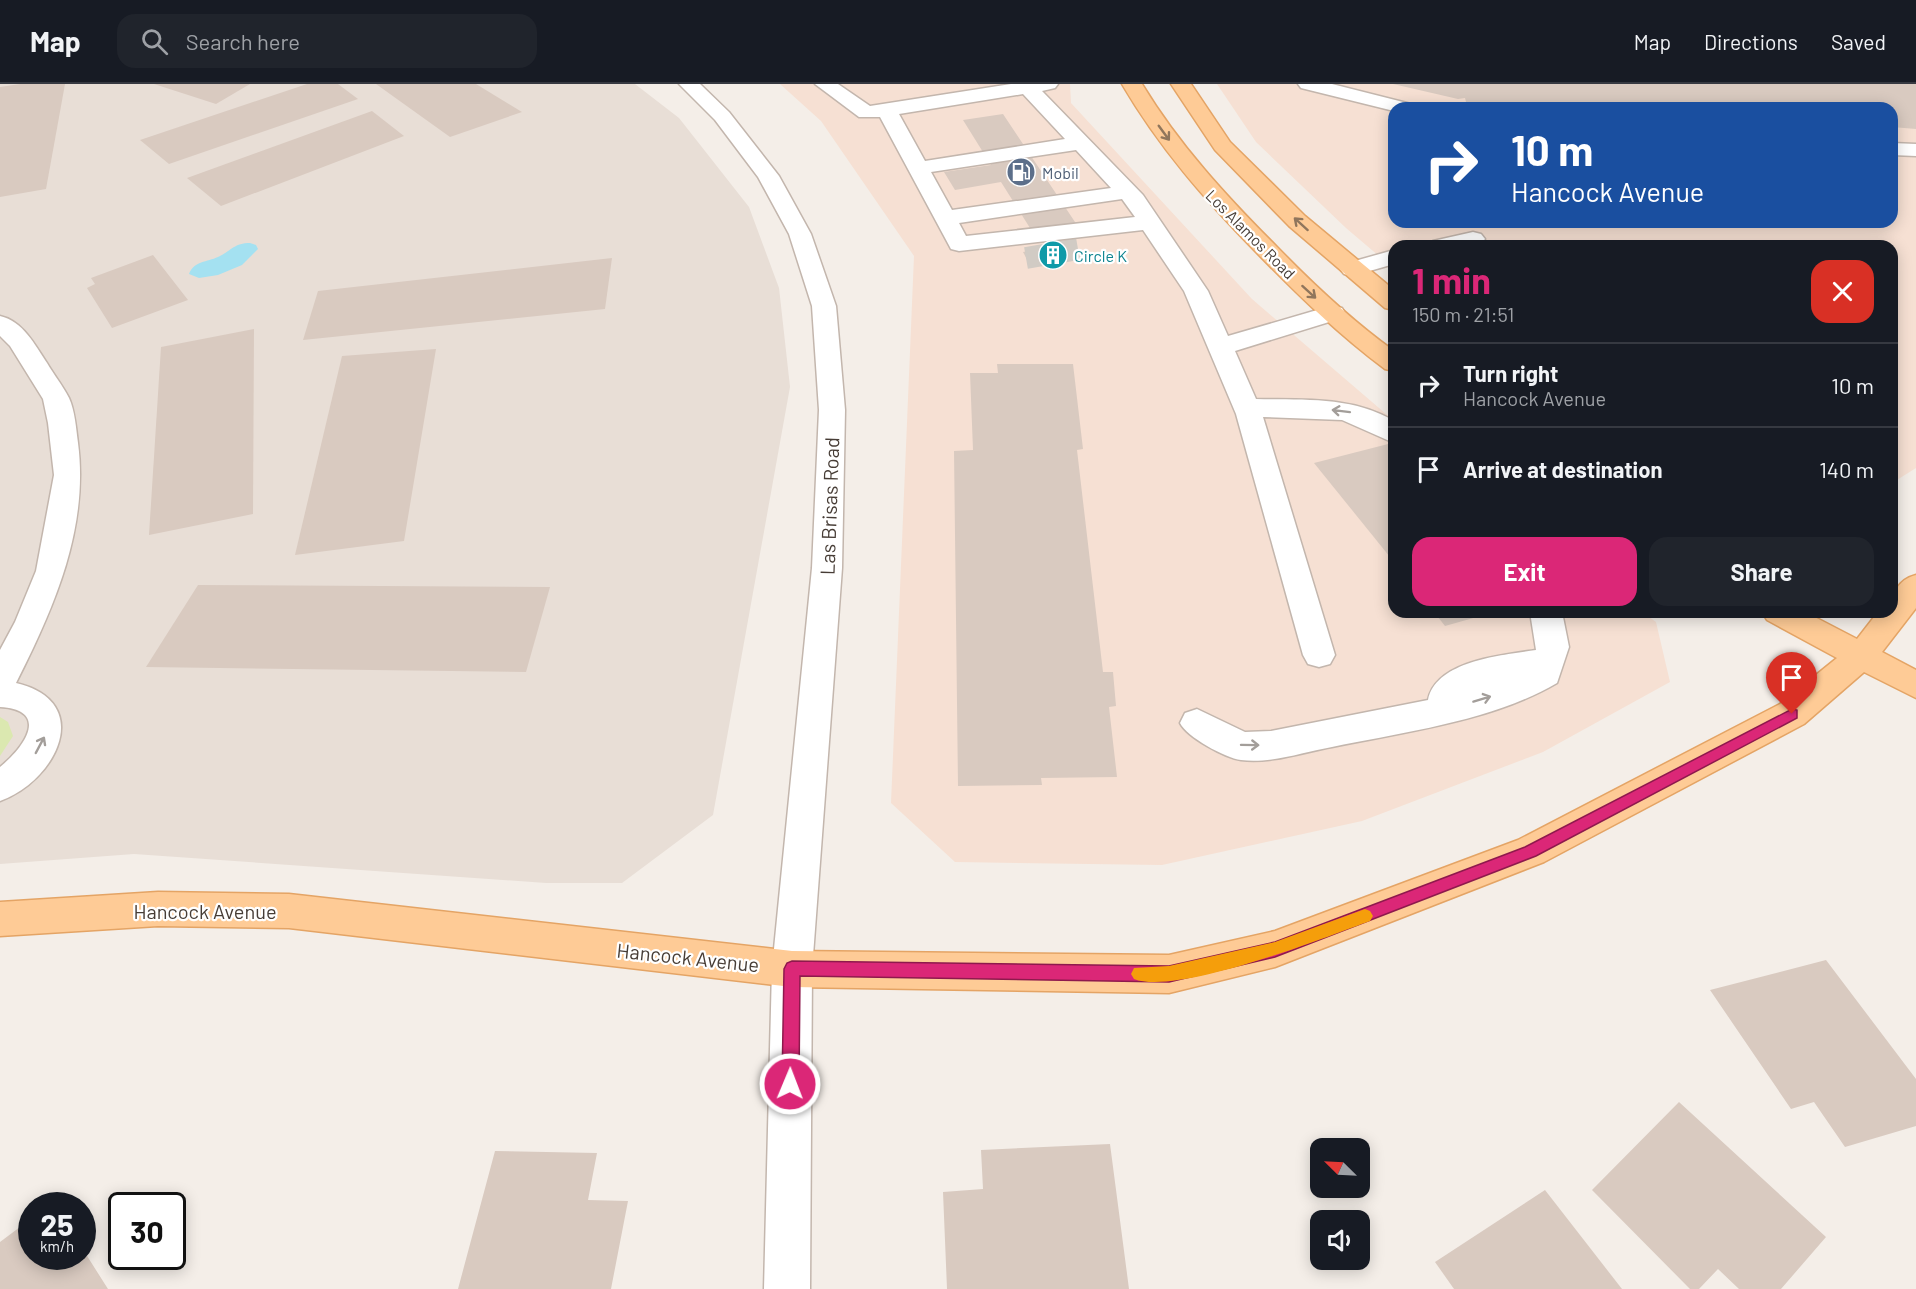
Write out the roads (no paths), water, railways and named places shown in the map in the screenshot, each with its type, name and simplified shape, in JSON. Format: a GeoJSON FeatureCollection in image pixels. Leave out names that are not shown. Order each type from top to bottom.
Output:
{"type":"FeatureCollection","features":[{"type":"Feature","properties":{"kind":"main road","name":"Los Alamos Road"},"geometry":{"type":"LineString","coordinates":[[1132,84],[1145,108],[1203,186],[1306,291],[1388,358]]}},
{"type":"Feature","properties":{"kind":"main road"},"geometry":{"type":"LineString","coordinates":[[1181,84],[1222,146],[1297,221],[1388,298]]}},
{"type":"Feature","properties":{"kind":"main road"},"geometry":{"type":"LineString","coordinates":[[1179,116],[1196,138],[1222,146]]}},
{"type":"Feature","properties":{"kind":"main road"},"geometry":{"type":"LineString","coordinates":[[1188,166],[1234,187],[1314,263],[1334,270],[1352,269]]}},
{"type":"Feature","properties":{"kind":"main road","name":"Hancock Avenue"},"geometry":{"type":"LineString","coordinates":[[1898,609],[1916,586]]}},
{"type":"Feature","properties":{"kind":"main road"},"geometry":{"type":"LineString","coordinates":[[1790,618],[1916,685]]}},
{"type":"Feature","properties":{"kind":"main road"},"geometry":{"type":"LineString","coordinates":[[1825,618],[1862,655]]}},
{"type":"Feature","properties":{"kind":"main road","name":"Hancock Avenue"},"geometry":{"type":"LineString","coordinates":[[0,919],[158,909],[289,910],[792,969],[1169,974],[1275,950],[1531,851],[1792,714],[1862,655],[1891,618]]}},
{"type":"Feature","properties":{"kind":"street","name":"Las Brisas Road"},"geometry":{"type":"LineString","coordinates":[[689,84],[722,116],[768,176],[800,234],[824,306],[832,410],[827,568],[792,969],[787,1289]]}},
{"type":"Feature","properties":{"kind":"street"},"geometry":{"type":"LineString","coordinates":[[825,84],[866,113],[1038,86],[1052,126],[1081,143],[1096,174],[1127,192],[1196,291],[1246,408],[1319,655]]}},
{"type":"Feature","properties":{"kind":"street"},"geometry":{"type":"LineString","coordinates":[[1308,84],[1388,104]]}},
{"type":"Feature","properties":{"kind":"street"},"geometry":{"type":"LineString","coordinates":[[887,110],[959,244],[979,256],[996,260],[1026,258]]}},
{"type":"Feature","properties":{"kind":"street"},"geometry":{"type":"LineString","coordinates":[[918,168],[1081,143]]}},
{"type":"Feature","properties":{"kind":"street"},"geometry":{"type":"LineString","coordinates":[[907,147],[929,144]]}},
{"type":"Feature","properties":{"kind":"street"},"geometry":{"type":"LineString","coordinates":[[1898,149],[1916,150]]}},
{"type":"Feature","properties":{"kind":"street"},"geometry":{"type":"LineString","coordinates":[[940,209],[1050,182]]}},
{"type":"Feature","properties":{"kind":"street"},"geometry":{"type":"LineString","coordinates":[[940,209],[1127,192]]}},
{"type":"Feature","properties":{"kind":"street"},"geometry":{"type":"LineString","coordinates":[[959,244],[1154,228]]}},
{"type":"Feature","properties":{"kind":"street"},"geometry":{"type":"LineString","coordinates":[[1078,249],[1154,228]]}},
{"type":"Feature","properties":{"kind":"street"},"geometry":{"type":"LineString","coordinates":[[1468,240],[1473,239]]}},
{"type":"Feature","properties":{"kind":"street"},"geometry":{"type":"LineString","coordinates":[[1352,269],[1388,259]]}},
{"type":"Feature","properties":{"kind":"street"},"geometry":{"type":"LineString","coordinates":[[1220,347],[1333,313]]}},
{"type":"Feature","properties":{"kind":"street"},"geometry":{"type":"LineString","coordinates":[[0,323],[20,341],[56,399],[62,423],[68,475],[51,571],[31,622],[0,681]]}},
{"type":"Feature","properties":{"kind":"street"},"geometry":{"type":"LineString","coordinates":[[1246,408],[1341,410],[1363,415],[1388,430]]}},
{"type":"Feature","properties":{"kind":"street"},"geometry":{"type":"LineString","coordinates":[[1197,723],[1241,746],[1271,745],[1443,711],[1524,686],[1545,674],[1553,646],[1547,618]]}},
{"type":"Feature","properties":{"kind":"street"},"geometry":{"type":"LineString","coordinates":[[0,694],[31,699],[39,705],[46,723],[41,746],[33,758],[0,786]]}},
{"type":"Feature","properties":{"kind":"water"},"geometry":{"type":"Polygon","coordinates":[[[250,243],[256,245],[258,249],[242,265],[218,275],[199,278],[189,274],[197,264],[218,257],[236,246],[250,243]]]}},
{"type":"Feature","properties":{"kind":"tunnel"},"geometry":{"type":"LineString","coordinates":[[1026,258],[1078,249]]}},
{"type":"Feature","properties":{"kind":"place","name":"Mobil"},"geometry":{"type":"Point","coordinates":[1021,172]}},
{"type":"Feature","properties":{"kind":"place","name":"Circle K"},"geometry":{"type":"Point","coordinates":[1053,255]}}]}
